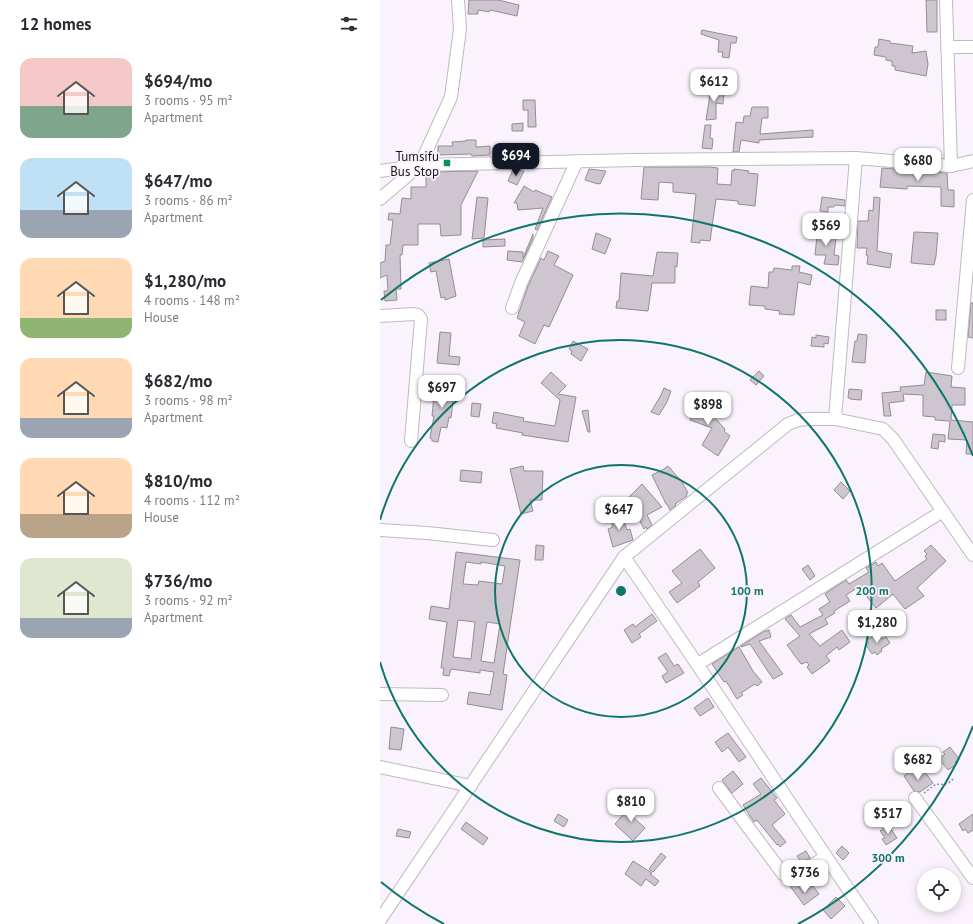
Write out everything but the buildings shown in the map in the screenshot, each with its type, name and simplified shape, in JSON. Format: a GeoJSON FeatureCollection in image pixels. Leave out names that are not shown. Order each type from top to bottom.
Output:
{"type":"FeatureCollection","features":[{"type":"Feature","properties":{"kind":"street"},"geometry":{"type":"LineString","coordinates":[[380,199],[420,165],[451,97],[460,29],[458,0]]}},
{"type":"Feature","properties":{"kind":"street"},"geometry":{"type":"LineString","coordinates":[[946,0],[946,47],[951,166]]}},
{"type":"Feature","properties":{"kind":"street"},"geometry":{"type":"LineString","coordinates":[[946,47],[973,47]]}},
{"type":"Feature","properties":{"kind":"street"},"geometry":{"type":"LineString","coordinates":[[380,170],[420,165],[634,160],[856,158],[951,166],[973,161]]}},
{"type":"Feature","properties":{"kind":"street"},"geometry":{"type":"LineString","coordinates":[[835,419],[856,158]]}},
{"type":"Feature","properties":{"kind":"street"},"geometry":{"type":"LineString","coordinates":[[512,308],[521,283],[577,162]]}},
{"type":"Feature","properties":{"kind":"street"},"geometry":{"type":"LineString","coordinates":[[958,368],[973,200]]}},
{"type":"Feature","properties":{"kind":"street"},"geometry":{"type":"LineString","coordinates":[[380,316],[414,314],[418,315],[421,319],[411,441]]}},
{"type":"Feature","properties":{"kind":"street"},"geometry":{"type":"LineString","coordinates":[[380,920],[624,557],[788,424],[798,420],[835,419],[883,429],[893,439],[973,555]]}},
{"type":"Feature","properties":{"kind":"street"},"geometry":{"type":"LineString","coordinates":[[698,664],[943,511]]}},
{"type":"Feature","properties":{"kind":"street"},"geometry":{"type":"LineString","coordinates":[[380,530],[493,540]]}},
{"type":"Feature","properties":{"kind":"street"},"geometry":{"type":"LineString","coordinates":[[624,557],[698,664],[825,857],[872,924]]}},
{"type":"Feature","properties":{"kind":"street"},"geometry":{"type":"LineString","coordinates":[[380,694],[442,695]]}},
{"type":"Feature","properties":{"kind":"street"},"geometry":{"type":"LineString","coordinates":[[380,767],[470,786]]}},
{"type":"Feature","properties":{"kind":"street"},"geometry":{"type":"LineString","coordinates":[[719,788],[783,874],[792,879],[825,857]]}},
{"type":"Feature","properties":{"kind":"street"},"geometry":{"type":"LineString","coordinates":[[915,798],[973,878]]}},
{"type":"Feature","properties":{"kind":"place","name":"Tumsifu Bus Stop"},"geometry":{"type":"Point","coordinates":[447,163]}}]}
